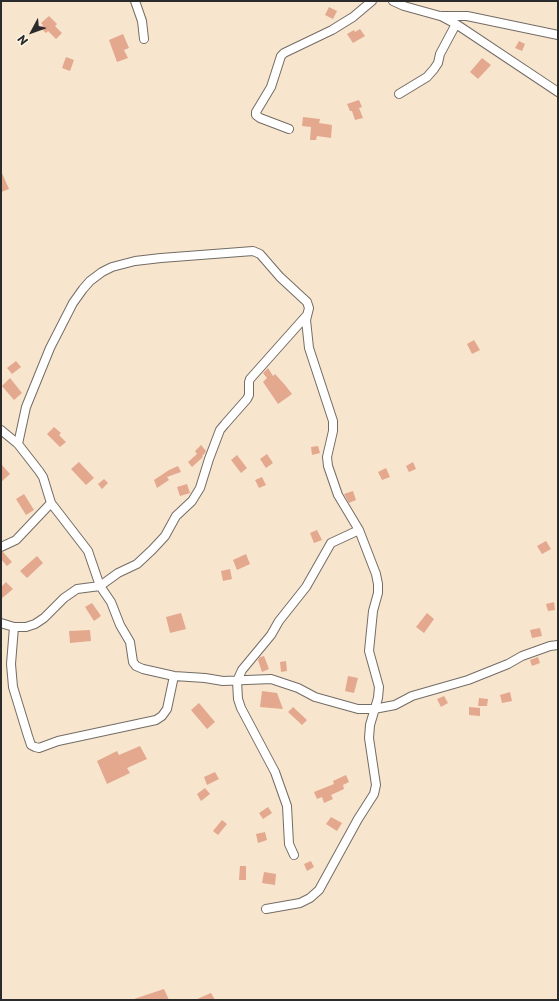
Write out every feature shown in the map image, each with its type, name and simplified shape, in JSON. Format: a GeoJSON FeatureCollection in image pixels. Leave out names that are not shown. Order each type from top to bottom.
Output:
{"type":"FeatureCollection","features":[{"type":"Feature","properties":{"kind":"street"},"geometry":{"type":"LineString","coordinates":[[136,1],[141,16],[144,39]]}},
{"type":"Feature","properties":{"kind":"street"},"geometry":{"type":"LineString","coordinates":[[289,129],[256,115],[256,112],[270,87],[281,56],[284,53],[332,30],[353,17],[372,1]]}},
{"type":"Feature","properties":{"kind":"street"},"geometry":{"type":"LineString","coordinates":[[393,1],[404,6],[440,16],[456,24],[558,92]]}},
{"type":"Feature","properties":{"kind":"street"},"geometry":{"type":"LineString","coordinates":[[440,16],[466,16],[558,35]]}},
{"type":"Feature","properties":{"kind":"street"},"geometry":{"type":"LineString","coordinates":[[399,94],[427,77],[434,69],[456,24]]}},
{"type":"Feature","properties":{"kind":"street"},"geometry":{"type":"LineString","coordinates":[[18,444],[26,407],[50,348],[73,303],[90,281],[112,267],[135,261],[168,257],[249,251],[257,252],[280,277],[307,302],[309,308],[306,320],[309,348],[333,421],[328,466],[338,495],[358,530],[376,574],[378,584],[378,593],[373,611],[369,651],[379,687],[378,698],[370,724],[369,738],[376,785],[374,794],[358,819],[320,890],[310,898],[300,903],[266,909]]}},
{"type":"Feature","properties":{"kind":"street"},"geometry":{"type":"LineString","coordinates":[[1,623],[14,627],[26,627],[35,624],[44,618],[64,598],[77,589],[100,586],[118,573],[142,560],[164,536],[176,516],[192,500],[200,488],[220,430],[247,399],[249,395],[250,379],[307,316]]}},
{"type":"Feature","properties":{"kind":"street"},"geometry":{"type":"LineString","coordinates":[[1,430],[18,444],[43,477],[51,503],[88,550],[100,586],[111,602],[120,625],[130,642],[131,658],[136,666],[174,676],[223,681],[237,682],[271,679],[298,688],[315,697],[358,709],[374,709],[395,705],[412,696],[468,680],[495,670],[522,656],[550,646],[558,645]]}},
{"type":"Feature","properties":{"kind":"street"},"geometry":{"type":"LineString","coordinates":[[1,547],[16,540],[51,503]]}},
{"type":"Feature","properties":{"kind":"street"},"geometry":{"type":"LineString","coordinates":[[294,855],[288,844],[287,806],[275,772],[240,708],[237,682],[242,670],[272,635],[298,595],[306,587],[331,543],[358,530]]}},
{"type":"Feature","properties":{"kind":"street"},"geometry":{"type":"LineString","coordinates":[[14,627],[11,664],[13,687],[31,745],[35,747],[39,748],[58,741],[156,720],[162,716],[167,709],[174,676]]}},
{"type":"Feature","properties":{"kind":"building"},"geometry":{"type":"Polygon","coordinates":[[[329,7],[337,11],[333,19],[325,15],[329,7]]]}},
{"type":"Feature","properties":{"kind":"building"},"geometry":{"type":"Polygon","coordinates":[[[49,16],[57,24],[55,26],[62,33],[56,39],[48,31],[46,33],[41,28],[43,25],[41,23],[49,16]]]}},
{"type":"Feature","properties":{"kind":"building"},"geometry":{"type":"Polygon","coordinates":[[[360,29],[365,36],[353,43],[347,34],[354,30],[355,32],[360,29]]]}},
{"type":"Feature","properties":{"kind":"building"},"geometry":{"type":"Polygon","coordinates":[[[123,34],[129,48],[124,50],[128,58],[117,62],[109,40],[123,34]]]}},
{"type":"Feature","properties":{"kind":"building"},"geometry":{"type":"Polygon","coordinates":[[[519,41],[525,44],[522,51],[515,48],[519,41]]]}},
{"type":"Feature","properties":{"kind":"building"},"geometry":{"type":"Polygon","coordinates":[[[66,57],[74,60],[70,71],[62,68],[66,57]]]}},
{"type":"Feature","properties":{"kind":"building"},"geometry":{"type":"Polygon","coordinates":[[[482,58],[491,65],[478,79],[470,72],[482,58]]]}},
{"type":"Feature","properties":{"kind":"building"},"geometry":{"type":"Polygon","coordinates":[[[359,100],[362,107],[359,108],[363,118],[355,120],[352,111],[350,111],[347,104],[359,100]]]}},
{"type":"Feature","properties":{"kind":"building"},"geometry":{"type":"Polygon","coordinates":[[[303,117],[320,119],[319,123],[332,125],[331,138],[317,136],[316,140],[310,140],[311,127],[302,126],[303,117]]]}},
{"type":"Feature","properties":{"kind":"building"},"geometry":{"type":"Polygon","coordinates":[[[1,171],[9,189],[1,192],[1,171]]]}},
{"type":"Feature","properties":{"kind":"building"},"geometry":{"type":"Polygon","coordinates":[[[474,340],[480,350],[472,354],[467,344],[474,340]]]}},
{"type":"Feature","properties":{"kind":"building"},"geometry":{"type":"Polygon","coordinates":[[[16,361],[21,367],[12,374],[7,368],[16,361]]]}},
{"type":"Feature","properties":{"kind":"building"},"geometry":{"type":"Polygon","coordinates":[[[268,368],[273,376],[275,374],[292,394],[278,404],[263,382],[267,378],[263,373],[268,368]]]}},
{"type":"Feature","properties":{"kind":"building"},"geometry":{"type":"Polygon","coordinates":[[[10,378],[22,393],[14,400],[2,386],[10,378]]]}},
{"type":"Feature","properties":{"kind":"building"},"geometry":{"type":"Polygon","coordinates":[[[54,427],[61,433],[59,435],[66,442],[60,447],[47,434],[54,427]]]}},
{"type":"Feature","properties":{"kind":"building"},"geometry":{"type":"Polygon","coordinates":[[[201,445],[206,451],[202,456],[203,457],[192,467],[188,462],[197,454],[195,451],[201,445]]]}},
{"type":"Feature","properties":{"kind":"building"},"geometry":{"type":"Polygon","coordinates":[[[318,446],[320,453],[312,455],[311,447],[318,446]]]}},
{"type":"Feature","properties":{"kind":"building"},"geometry":{"type":"Polygon","coordinates":[[[267,454],[273,463],[266,468],[260,459],[267,454]]]}},
{"type":"Feature","properties":{"kind":"building"},"geometry":{"type":"Polygon","coordinates":[[[237,455],[247,468],[241,473],[231,460],[237,455]]]}},
{"type":"Feature","properties":{"kind":"building"},"geometry":{"type":"Polygon","coordinates":[[[79,462],[94,478],[86,485],[71,469],[79,462]]]}},
{"type":"Feature","properties":{"kind":"building"},"geometry":{"type":"Polygon","coordinates":[[[413,462],[416,469],[409,472],[406,466],[413,462]]]}},
{"type":"Feature","properties":{"kind":"building"},"geometry":{"type":"Polygon","coordinates":[[[1,464],[10,474],[1,482],[1,464]]]}},
{"type":"Feature","properties":{"kind":"building"},"geometry":{"type":"Polygon","coordinates":[[[178,466],[181,472],[167,477],[169,480],[157,488],[154,480],[178,466]]]}},
{"type":"Feature","properties":{"kind":"building"},"geometry":{"type":"Polygon","coordinates":[[[386,468],[390,477],[382,480],[378,472],[386,468]]]}},
{"type":"Feature","properties":{"kind":"building"},"geometry":{"type":"Polygon","coordinates":[[[262,477],[266,485],[259,488],[255,480],[262,477]]]}},
{"type":"Feature","properties":{"kind":"building"},"geometry":{"type":"Polygon","coordinates":[[[104,479],[108,483],[102,489],[98,484],[104,479]]]}},
{"type":"Feature","properties":{"kind":"building"},"geometry":{"type":"Polygon","coordinates":[[[187,484],[190,493],[180,496],[177,487],[187,484]]]}},
{"type":"Feature","properties":{"kind":"building"},"geometry":{"type":"Polygon","coordinates":[[[353,491],[356,500],[349,503],[344,494],[353,491]]]}},
{"type":"Feature","properties":{"kind":"building"},"geometry":{"type":"Polygon","coordinates":[[[24,494],[34,510],[26,515],[16,499],[24,494]]]}},
{"type":"Feature","properties":{"kind":"building"},"geometry":{"type":"Polygon","coordinates":[[[317,530],[322,540],[314,543],[310,533],[317,530]]]}},
{"type":"Feature","properties":{"kind":"building"},"geometry":{"type":"Polygon","coordinates":[[[546,541],[551,549],[542,554],[537,546],[546,541]]]}},
{"type":"Feature","properties":{"kind":"building"},"geometry":{"type":"Polygon","coordinates":[[[1,552],[3,552],[12,562],[7,566],[1,559],[1,552]]]}},
{"type":"Feature","properties":{"kind":"building"},"geometry":{"type":"Polygon","coordinates":[[[246,554],[250,564],[237,570],[233,560],[246,554]]]}},
{"type":"Feature","properties":{"kind":"building"},"geometry":{"type":"Polygon","coordinates":[[[37,556],[43,563],[27,578],[20,571],[37,556]]]}},
{"type":"Feature","properties":{"kind":"building"},"geometry":{"type":"Polygon","coordinates":[[[230,569],[232,579],[223,581],[221,571],[230,569]]]}},
{"type":"Feature","properties":{"kind":"building"},"geometry":{"type":"Polygon","coordinates":[[[6,582],[13,589],[1,599],[1,587],[6,582]]]}},
{"type":"Feature","properties":{"kind":"building"},"geometry":{"type":"Polygon","coordinates":[[[554,602],[555,610],[548,611],[546,604],[554,602]]]}},
{"type":"Feature","properties":{"kind":"building"},"geometry":{"type":"Polygon","coordinates":[[[92,603],[101,616],[94,621],[85,607],[92,603]]]}},
{"type":"Feature","properties":{"kind":"building"},"geometry":{"type":"Polygon","coordinates":[[[181,613],[186,629],[170,633],[166,617],[181,613]]]}},
{"type":"Feature","properties":{"kind":"building"},"geometry":{"type":"Polygon","coordinates":[[[427,613],[434,619],[424,633],[416,627],[427,613]]]}},
{"type":"Feature","properties":{"kind":"building"},"geometry":{"type":"Polygon","coordinates":[[[540,628],[542,636],[532,638],[530,630],[540,628]]]}},
{"type":"Feature","properties":{"kind":"building"},"geometry":{"type":"Polygon","coordinates":[[[90,630],[91,641],[70,643],[69,631],[90,630]]]}},
{"type":"Feature","properties":{"kind":"building"},"geometry":{"type":"Polygon","coordinates":[[[264,656],[269,669],[262,672],[258,660],[260,657],[264,656]]]}},
{"type":"Feature","properties":{"kind":"building"},"geometry":{"type":"Polygon","coordinates":[[[538,657],[540,663],[532,666],[530,660],[538,657]]]}},
{"type":"Feature","properties":{"kind":"building"},"geometry":{"type":"Polygon","coordinates":[[[286,661],[287,671],[281,672],[280,662],[286,661]]]}},
{"type":"Feature","properties":{"kind":"building"},"geometry":{"type":"Polygon","coordinates":[[[348,676],[358,678],[354,693],[345,691],[348,676]]]}},
{"type":"Feature","properties":{"kind":"building"},"geometry":{"type":"Polygon","coordinates":[[[262,691],[277,693],[283,709],[260,707],[262,691]]]}},
{"type":"Feature","properties":{"kind":"building"},"geometry":{"type":"Polygon","coordinates":[[[510,692],[512,701],[502,703],[500,695],[510,692]]]}},
{"type":"Feature","properties":{"kind":"building"},"geometry":{"type":"Polygon","coordinates":[[[444,696],[448,703],[441,707],[437,699],[444,696]]]}},
{"type":"Feature","properties":{"kind":"building"},"geometry":{"type":"Polygon","coordinates":[[[479,698],[488,699],[487,706],[478,706],[479,698]]]}},
{"type":"Feature","properties":{"kind":"building"},"geometry":{"type":"Polygon","coordinates":[[[199,703],[215,722],[207,729],[191,710],[199,703]]]}},
{"type":"Feature","properties":{"kind":"building"},"geometry":{"type":"Polygon","coordinates":[[[293,707],[307,720],[302,725],[288,712],[293,707]]]}},
{"type":"Feature","properties":{"kind":"building"},"geometry":{"type":"Polygon","coordinates":[[[469,707],[480,708],[480,716],[469,715],[469,707]]]}},
{"type":"Feature","properties":{"kind":"building"},"geometry":{"type":"Polygon","coordinates":[[[140,746],[147,759],[127,768],[130,773],[107,784],[97,761],[117,751],[119,755],[140,746]]]}},
{"type":"Feature","properties":{"kind":"building"},"geometry":{"type":"Polygon","coordinates":[[[215,772],[219,779],[207,785],[204,777],[215,772]]]}},
{"type":"Feature","properties":{"kind":"building"},"geometry":{"type":"Polygon","coordinates":[[[346,775],[349,782],[343,785],[344,789],[331,795],[333,799],[324,803],[322,797],[317,799],[314,792],[334,784],[333,781],[346,775]]]}},
{"type":"Feature","properties":{"kind":"building"},"geometry":{"type":"Polygon","coordinates":[[[205,788],[210,794],[201,801],[197,794],[205,788]]]}},
{"type":"Feature","properties":{"kind":"building"},"geometry":{"type":"Polygon","coordinates":[[[268,807],[272,813],[263,819],[259,813],[268,807]]]}},
{"type":"Feature","properties":{"kind":"building"},"geometry":{"type":"Polygon","coordinates":[[[331,817],[342,823],[337,831],[326,824],[331,817]]]}},
{"type":"Feature","properties":{"kind":"building"},"geometry":{"type":"Polygon","coordinates":[[[222,820],[227,824],[218,835],[213,831],[222,820]]]}},
{"type":"Feature","properties":{"kind":"building"},"geometry":{"type":"Polygon","coordinates":[[[265,832],[267,840],[258,843],[256,834],[265,832]]]}},
{"type":"Feature","properties":{"kind":"building"},"geometry":{"type":"Polygon","coordinates":[[[311,861],[314,867],[307,871],[304,864],[311,861]]]}},
{"type":"Feature","properties":{"kind":"building"},"geometry":{"type":"Polygon","coordinates":[[[240,866],[246,866],[246,880],[239,880],[240,866]]]}},
{"type":"Feature","properties":{"kind":"building"},"geometry":{"type":"Polygon","coordinates":[[[264,872],[276,874],[275,885],[262,883],[264,872]]]}},
{"type":"Feature","properties":{"kind":"building"},"geometry":{"type":"Polygon","coordinates":[[[164,989],[169,1000],[134,1000],[134,999],[164,989]]]}},
{"type":"Feature","properties":{"kind":"building"},"geometry":{"type":"Polygon","coordinates":[[[211,993],[215,1000],[195,1000],[211,993]]]}}]}
